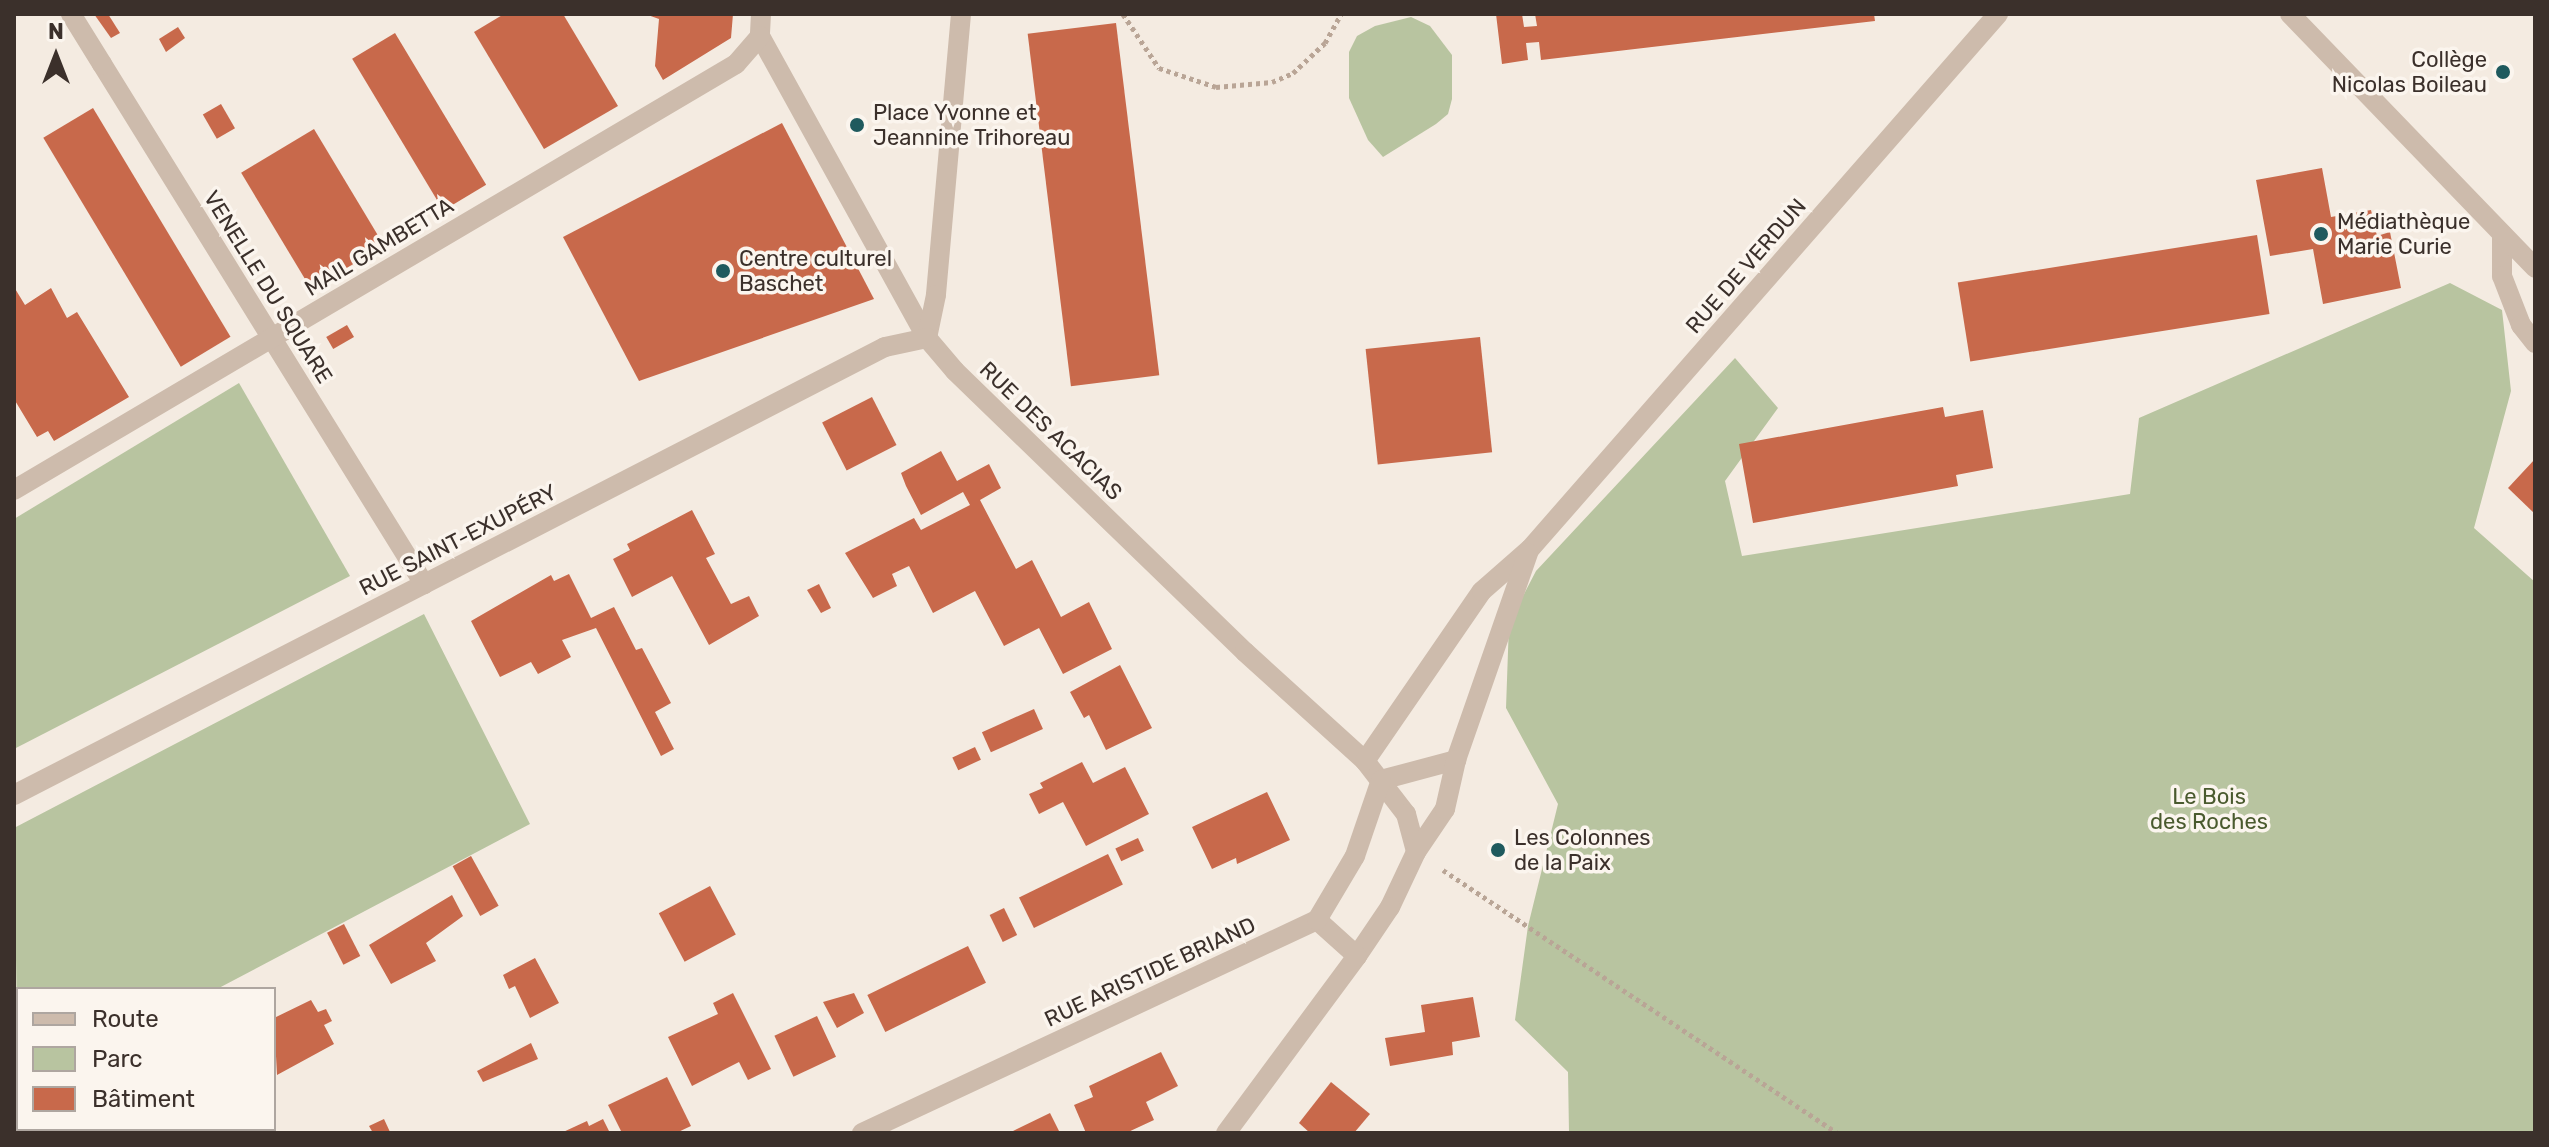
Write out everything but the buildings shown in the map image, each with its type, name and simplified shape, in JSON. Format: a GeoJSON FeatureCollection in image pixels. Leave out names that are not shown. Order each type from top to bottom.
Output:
{"type":"FeatureCollection","features":[{"type":"Feature","properties":{"kind":"street","name":"VENELLE DU SQUARE"},"geometry":{"type":"LineString","coordinates":[[71,14],[424,584]]}},
{"type":"Feature","properties":{"kind":"street"},"geometry":{"type":"LineString","coordinates":[[761,14],[760,36],[927,338]]}},
{"type":"Feature","properties":{"kind":"street"},"geometry":{"type":"LineString","coordinates":[[927,338],[961,14]]}},
{"type":"Feature","properties":{"kind":"street","name":"RUE DE VERDUN"},"geometry":{"type":"LineString","coordinates":[[1365,761],[1482,591],[1530,549],[1998,14]]}},
{"type":"Feature","properties":{"kind":"street"},"geometry":{"type":"LineString","coordinates":[[2290,14],[2365,85],[2535,268]]}},
{"type":"Feature","properties":{"kind":"street","name":"MAIL GAMBETTA"},"geometry":{"type":"LineString","coordinates":[[14,490],[736,64],[760,36]]}},
{"type":"Feature","properties":{"kind":"street"},"geometry":{"type":"LineString","coordinates":[[2502,234],[2502,276],[2521,325],[2535,343]]}},
{"type":"Feature","properties":{"kind":"street","name":"RUE SAINT-EXUPÉRY"},"geometry":{"type":"LineString","coordinates":[[14,795],[885,347],[927,338]]}},
{"type":"Feature","properties":{"kind":"street","name":"RUE DES ACACIAS"},"geometry":{"type":"LineString","coordinates":[[927,338],[955,371],[1256,663],[1365,761],[1406,814],[1416,852]]}},
{"type":"Feature","properties":{"kind":"street","name":"RUE DE VERDUN"},"geometry":{"type":"LineString","coordinates":[[1226,1133],[1357,956],[1390,907],[1416,852],[1445,809],[1456,760],[1530,549]]}},
{"type":"Feature","properties":{"kind":"street"},"geometry":{"type":"LineString","coordinates":[[1357,956],[1317,920],[1355,856],[1381,780],[1456,760]]}},
{"type":"Feature","properties":{"kind":"street","name":"RUE ARISTIDE BRIAND"},"geometry":{"type":"LineString","coordinates":[[862,1133],[1317,920]]}},
{"type":"Feature","properties":{"kind":"path"},"geometry":{"type":"LineString","coordinates":[[1123,14],[1159,68],[1216,87],[1272,82],[1293,73],[1325,43],[1341,14]]}},
{"type":"Feature","properties":{"kind":"path"},"geometry":{"type":"LineString","coordinates":[[1416,852],[1838,1133]]}},
{"type":"Feature","properties":{"kind":"green space"},"geometry":{"type":"Polygon","coordinates":[[[1411,17],[1430,26],[1452,55],[1452,99],[1448,114],[1383,157],[1368,140],[1349,98],[1349,52],[1357,36],[1375,26],[1411,17]]]}},
{"type":"Feature","properties":{"kind":"green space","name":"Le Bois des Roches"},"geometry":{"type":"Polygon","coordinates":[[[2450,283],[2502,310],[2511,391],[2474,528],[2535,582],[2535,1133],[1569,1133],[1568,1072],[1515,1020],[1528,926],[1558,804],[1506,708],[1509,623],[1536,571],[1735,358],[1778,408],[1725,481],[1742,556],[2130,494],[2139,418],[2450,283]]]}},
{"type":"Feature","properties":{"kind":"green space"},"geometry":{"type":"Polygon","coordinates":[[[239,383],[350,576],[14,749],[14,519],[239,383]]]}},
{"type":"Feature","properties":{"kind":"green space"},"geometry":{"type":"Polygon","coordinates":[[[424,614],[530,824],[221,987],[16,987],[14,828],[424,614]]]}},
{"type":"Feature","properties":{"kind":"place","name":"Collège Nicolas Boileau"},"geometry":{"type":"Point","coordinates":[2503,72]}},
{"type":"Feature","properties":{"kind":"place","name":"Place Yvonne et Jeannine Trihoreau"},"geometry":{"type":"Point","coordinates":[857,125]}},
{"type":"Feature","properties":{"kind":"place","name":"Médiathèque Marie Curie"},"geometry":{"type":"Point","coordinates":[2321,234]}},
{"type":"Feature","properties":{"kind":"place","name":"Centre culturel Baschet"},"geometry":{"type":"Point","coordinates":[723,271]}},
{"type":"Feature","properties":{"kind":"place","name":"Les Colonnes de la Paix"},"geometry":{"type":"Point","coordinates":[1498,850]}}]}
